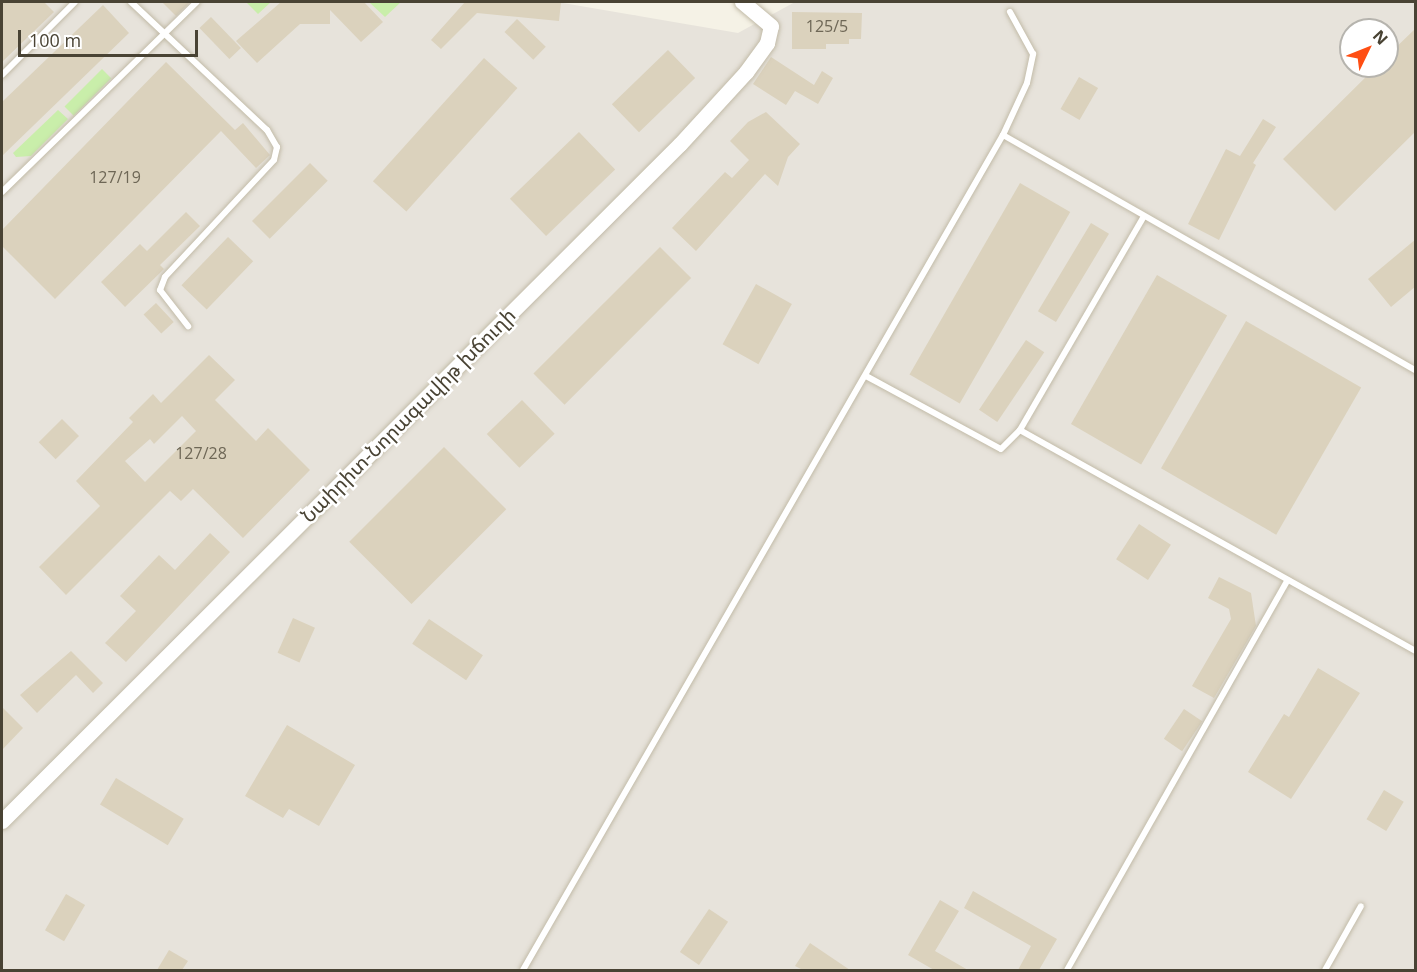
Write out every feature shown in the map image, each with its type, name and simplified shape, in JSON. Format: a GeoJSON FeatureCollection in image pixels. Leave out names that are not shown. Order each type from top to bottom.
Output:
{"type":"FeatureCollection","features":[{"type":"Feature","properties":{"kind":"street","name":"Նաիրիտ-Նորագավիթ խճուղի"},"geometry":{"type":"LineString","coordinates":[[2,821],[671,152],[746,72],[767,43],[771,26],[742,2]]}},
{"type":"Feature","properties":{"kind":"lane"},"geometry":{"type":"LineString","coordinates":[[2,75],[75,2]]}},
{"type":"Feature","properties":{"kind":"lane"},"geometry":{"type":"LineString","coordinates":[[131,2],[267,130],[277,147],[274,160],[165,277],[160,290],[188,326]]}},
{"type":"Feature","properties":{"kind":"lane"},"geometry":{"type":"LineString","coordinates":[[2,192],[197,2]]}},
{"type":"Feature","properties":{"kind":"lane"},"geometry":{"type":"LineString","coordinates":[[523,970],[1003,135],[1027,83],[1033,54],[1010,12]]}},
{"type":"Feature","properties":{"kind":"lane"},"geometry":{"type":"LineString","coordinates":[[1003,135],[1416,371]]}},
{"type":"Feature","properties":{"kind":"lane"},"geometry":{"type":"LineString","coordinates":[[866,376],[1001,449],[1020,430],[1144,216]]}},
{"type":"Feature","properties":{"kind":"lane"},"geometry":{"type":"LineString","coordinates":[[1020,430],[1416,651]]}},
{"type":"Feature","properties":{"kind":"lane"},"geometry":{"type":"LineString","coordinates":[[1067,970],[1288,580]]}},
{"type":"Feature","properties":{"kind":"lane"},"geometry":{"type":"LineString","coordinates":[[1325,970],[1361,906]]}},
{"type":"Feature","properties":{"kind":"shaded area"},"geometry":{"type":"Polygon","coordinates":[[[2,2],[557,2],[738,33],[795,2],[1415,2],[1415,970],[2,970],[2,2]]]}},
{"type":"Feature","properties":{"kind":"green space"},"geometry":{"type":"Polygon","coordinates":[[[246,2],[271,2],[258,14],[246,2]]]}},
{"type":"Feature","properties":{"kind":"green space"},"geometry":{"type":"Polygon","coordinates":[[[369,2],[401,2],[385,17],[369,2]]]}},
{"type":"Feature","properties":{"kind":"green space"},"geometry":{"type":"Polygon","coordinates":[[[102,69],[111,78],[74,116],[65,106],[102,69]]]}},
{"type":"Feature","properties":{"kind":"green space"},"geometry":{"type":"Polygon","coordinates":[[[58,110],[68,119],[31,156],[16,157],[13,153],[58,110]]]}},
{"type":"Feature","properties":{"kind":"building"},"geometry":{"type":"Polygon","coordinates":[[[2,2],[44,2],[54,12],[2,62],[2,2]]]}},
{"type":"Feature","properties":{"kind":"building"},"geometry":{"type":"Polygon","coordinates":[[[162,2],[190,2],[176,16],[162,2]]]}},
{"type":"Feature","properties":{"kind":"building"},"geometry":{"type":"Polygon","coordinates":[[[281,2],[364,2],[383,22],[361,42],[330,10],[330,24],[300,24],[257,63],[236,41],[281,2]]]}},
{"type":"Feature","properties":{"kind":"building"},"geometry":{"type":"Polygon","coordinates":[[[465,2],[561,2],[559,21],[477,13],[441,49],[431,40],[465,2]]]}},
{"type":"Feature","properties":{"kind":"building"},"geometry":{"type":"Polygon","coordinates":[[[103,5],[129,33],[2,156],[2,102],[103,5]]]}},
{"type":"Feature","properties":{"kind":"building"},"geometry":{"type":"Polygon","coordinates":[[[792,12],[862,13],[861,39],[849,39],[849,44],[826,44],[826,49],[792,49],[792,12]]]}},
{"type":"Feature","properties":{"kind":"building"},"geometry":{"type":"Polygon","coordinates":[[[211,17],[241,48],[229,59],[199,28],[211,17]]]}},
{"type":"Feature","properties":{"kind":"building"},"geometry":{"type":"Polygon","coordinates":[[[517,19],[546,47],[533,60],[504,32],[517,19]]]}},
{"type":"Feature","properties":{"kind":"building"},"geometry":{"type":"Polygon","coordinates":[[[1416,28],[1416,131],[1335,211],[1283,159],[1365,78],[1399,78],[1399,44],[1416,28]]]}},
{"type":"Feature","properties":{"kind":"building"},"geometry":{"type":"Polygon","coordinates":[[[668,50],[695,78],[639,132],[612,104],[668,50]]]}},
{"type":"Feature","properties":{"kind":"building"},"geometry":{"type":"Polygon","coordinates":[[[771,57],[814,85],[822,71],[833,78],[818,104],[795,91],[786,105],[753,84],[771,57]]]}},
{"type":"Feature","properties":{"kind":"building"},"geometry":{"type":"Polygon","coordinates":[[[484,58],[517,88],[406,211],[373,181],[484,58]]]}},
{"type":"Feature","properties":{"kind":"building"},"geometry":{"type":"Polygon","coordinates":[[[166,62],[235,130],[243,123],[270,155],[256,168],[221,131],[55,299],[2,246],[2,230],[166,62]]]}},
{"type":"Feature","properties":{"kind":"building"},"geometry":{"type":"Polygon","coordinates":[[[1079,77],[1098,88],[1080,120],[1060,109],[1079,77]]]}},
{"type":"Feature","properties":{"kind":"building"},"geometry":{"type":"Polygon","coordinates":[[[766,112],[800,144],[788,157],[778,186],[765,174],[696,251],[672,228],[725,172],[732,178],[749,160],[730,141],[748,122],[766,112]]]}},
{"type":"Feature","properties":{"kind":"building"},"geometry":{"type":"Polygon","coordinates":[[[1263,119],[1276,127],[1253,163],[1256,165],[1219,240],[1188,224],[1226,149],[1240,156],[1263,119]]]}},
{"type":"Feature","properties":{"kind":"building"},"geometry":{"type":"Polygon","coordinates":[[[579,132],[615,169],[546,236],[510,199],[579,132]]]}},
{"type":"Feature","properties":{"kind":"building"},"geometry":{"type":"Polygon","coordinates":[[[310,163],[328,181],[270,239],[252,221],[310,163]]]}},
{"type":"Feature","properties":{"kind":"building"},"geometry":{"type":"Polygon","coordinates":[[[1020,183],[1070,212],[960,403],[910,374],[1020,183]]]}},
{"type":"Feature","properties":{"kind":"building"},"geometry":{"type":"Polygon","coordinates":[[[186,212],[200,226],[160,265],[164,269],[125,307],[101,282],[140,244],[147,251],[186,212]]]}},
{"type":"Feature","properties":{"kind":"building"},"geometry":{"type":"Polygon","coordinates":[[[1091,223],[1109,234],[1056,322],[1038,311],[1091,223]]]}},
{"type":"Feature","properties":{"kind":"building"},"geometry":{"type":"Polygon","coordinates":[[[228,237],[253,261],[207,310],[181,285],[228,237]]]}},
{"type":"Feature","properties":{"kind":"building"},"geometry":{"type":"Polygon","coordinates":[[[1416,239],[1416,286],[1391,307],[1368,279],[1416,239]]]}},
{"type":"Feature","properties":{"kind":"building"},"geometry":{"type":"Polygon","coordinates":[[[660,247],[691,278],[565,405],[533,374],[660,247]]]}},
{"type":"Feature","properties":{"kind":"building"},"geometry":{"type":"Polygon","coordinates":[[[1157,275],[1227,316],[1141,464],[1071,424],[1157,275]]]}},
{"type":"Feature","properties":{"kind":"building"},"geometry":{"type":"Polygon","coordinates":[[[756,284],[792,304],[758,364],[723,344],[756,284]]]}},
{"type":"Feature","properties":{"kind":"building"},"geometry":{"type":"Polygon","coordinates":[[[156,303],[174,322],[161,334],[144,315],[156,303]]]}},
{"type":"Feature","properties":{"kind":"building"},"geometry":{"type":"Polygon","coordinates":[[[1246,321],[1361,388],[1276,535],[1161,468],[1246,321]]]}},
{"type":"Feature","properties":{"kind":"building"},"geometry":{"type":"Polygon","coordinates":[[[1026,340],[1044,352],[997,422],[979,410],[1026,340]]]}},
{"type":"Feature","properties":{"kind":"building"},"geometry":{"type":"Polygon","coordinates":[[[209,355],[235,380],[215,400],[256,441],[268,428],[310,470],[243,538],[193,489],[181,501],[170,491],[66,595],[39,567],[100,506],[76,481],[133,422],[129,418],[153,394],[161,403],[209,355]],[[182,416],[154,444],[150,439],[125,461],[145,482],[196,431],[182,416]]]}},
{"type":"Feature","properties":{"kind":"building"},"geometry":{"type":"Polygon","coordinates":[[[522,400],[555,434],[519,468],[487,434],[522,400]]]}},
{"type":"Feature","properties":{"kind":"building"},"geometry":{"type":"Polygon","coordinates":[[[62,419],[79,436],[56,459],[39,442],[62,419]]]}},
{"type":"Feature","properties":{"kind":"building"},"geometry":{"type":"Polygon","coordinates":[[[444,447],[506,509],[411,604],[349,542],[444,447]]]}},
{"type":"Feature","properties":{"kind":"building"},"geometry":{"type":"Polygon","coordinates":[[[1139,524],[1171,545],[1148,580],[1116,559],[1139,524]]]}},
{"type":"Feature","properties":{"kind":"building"},"geometry":{"type":"Polygon","coordinates":[[[210,533],[230,552],[126,662],[105,643],[136,611],[120,596],[159,555],[175,570],[210,533]]]}},
{"type":"Feature","properties":{"kind":"building"},"geometry":{"type":"Polygon","coordinates":[[[1219,577],[1251,593],[1256,626],[1214,698],[1192,686],[1231,619],[1229,609],[1208,598],[1219,577]]]}},
{"type":"Feature","properties":{"kind":"building"},"geometry":{"type":"Polygon","coordinates":[[[293,618],[315,628],[299,662],[278,653],[293,618]]]}},
{"type":"Feature","properties":{"kind":"building"},"geometry":{"type":"Polygon","coordinates":[[[429,619],[483,655],[466,680],[412,644],[429,619]]]}},
{"type":"Feature","properties":{"kind":"building"},"geometry":{"type":"Polygon","coordinates":[[[71,651],[103,683],[93,693],[76,675],[37,713],[20,695],[71,651]]]}},
{"type":"Feature","properties":{"kind":"building"},"geometry":{"type":"Polygon","coordinates":[[[1318,668],[1360,693],[1291,799],[1248,772],[1284,714],[1289,717],[1318,668]]]}},
{"type":"Feature","properties":{"kind":"building"},"geometry":{"type":"Polygon","coordinates":[[[2,707],[23,728],[2,750],[2,707]]]}},
{"type":"Feature","properties":{"kind":"building"},"geometry":{"type":"Polygon","coordinates":[[[1184,709],[1202,721],[1182,751],[1164,739],[1184,709]]]}},
{"type":"Feature","properties":{"kind":"building"},"geometry":{"type":"Polygon","coordinates":[[[287,725],[355,765],[319,826],[289,809],[283,818],[245,796],[287,725]]]}},
{"type":"Feature","properties":{"kind":"building"},"geometry":{"type":"Polygon","coordinates":[[[116,778],[184,819],[168,845],[100,805],[116,778]]]}},
{"type":"Feature","properties":{"kind":"building"},"geometry":{"type":"Polygon","coordinates":[[[1384,790],[1404,802],[1386,831],[1366,819],[1384,790]]]}},
{"type":"Feature","properties":{"kind":"building"},"geometry":{"type":"Polygon","coordinates":[[[973,891],[1057,939],[1039,970],[1018,970],[1031,946],[964,908],[973,891]]]}},
{"type":"Feature","properties":{"kind":"building"},"geometry":{"type":"Polygon","coordinates":[[[66,894],[85,905],[64,941],[45,930],[66,894]]]}},
{"type":"Feature","properties":{"kind":"building"},"geometry":{"type":"Polygon","coordinates":[[[940,900],[959,911],[935,951],[968,970],[934,970],[908,955],[940,900]]]}},
{"type":"Feature","properties":{"kind":"building"},"geometry":{"type":"Polygon","coordinates":[[[709,909],[728,922],[699,965],[680,952],[709,909]]]}},
{"type":"Feature","properties":{"kind":"building"},"geometry":{"type":"Polygon","coordinates":[[[810,943],[850,970],[803,970],[795,966],[810,943]]]}},
{"type":"Feature","properties":{"kind":"building"},"geometry":{"type":"Polygon","coordinates":[[[169,950],[188,961],[182,970],[157,970],[169,950]]]}}]}
